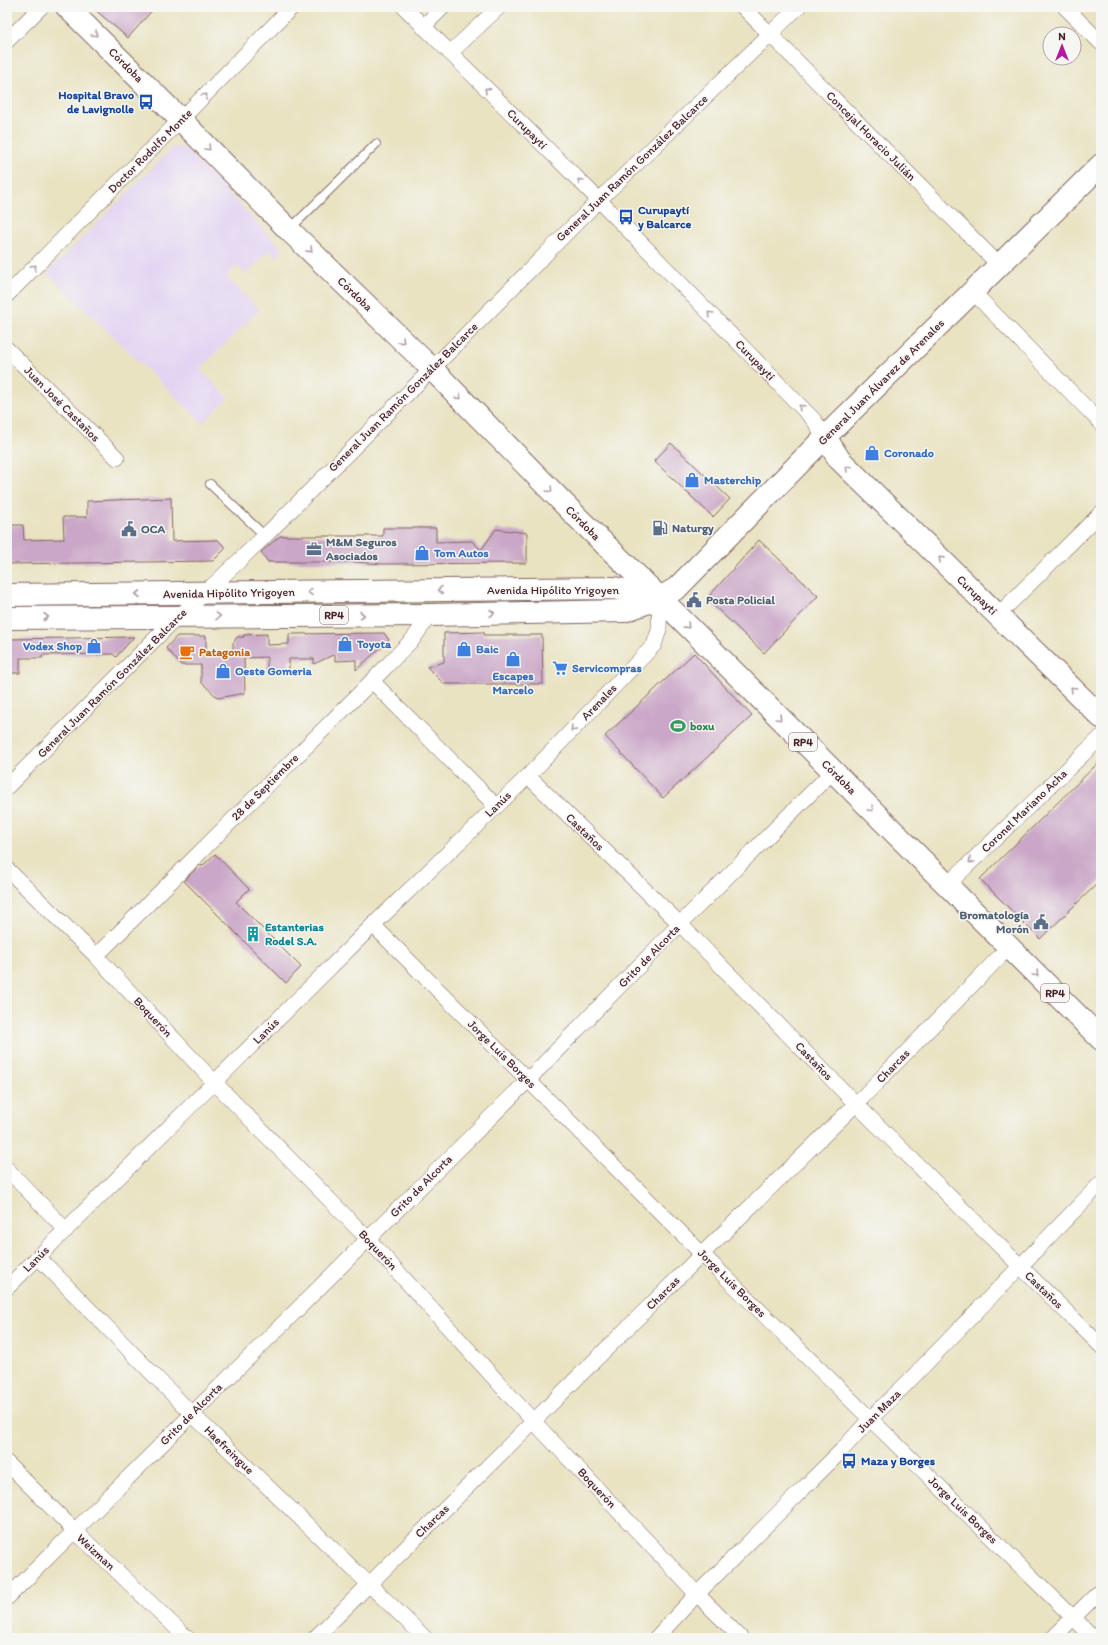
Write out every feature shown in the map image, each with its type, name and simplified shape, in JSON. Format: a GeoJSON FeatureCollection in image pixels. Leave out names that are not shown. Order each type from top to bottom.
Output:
{"type":"FeatureCollection","features":[{"type":"Feature","properties":{"kind":"main road","name":"Córdoba"},"geometry":{"type":"LineString","coordinates":[[67,7],[289,230],[432,369],[577,517],[1101,1039]]}},
{"type":"Feature","properties":{"kind":"main road","name":"General Juan Álvarez de Arenales"},"geometry":{"type":"LineString","coordinates":[[660,598],[677,588],[825,437],[1101,166]]}},
{"type":"Feature","properties":{"kind":"main road","name":"Curupaytí"},"geometry":{"type":"LineString","coordinates":[[825,437],[839,459],[1101,717]]}},
{"type":"Feature","properties":{"kind":"main road","name":"Avenida Hipólito Yrigoyen"},"geometry":{"type":"LineString","coordinates":[[7,594],[614,588],[660,598]]}},
{"type":"Feature","properties":{"kind":"main road","name":"Avenida Hipólito Yrigoyen"},"geometry":{"type":"LineString","coordinates":[[7,618],[624,611],[660,598]]}},
{"type":"Feature","properties":{"kind":"street"},"geometry":{"type":"LineString","coordinates":[[7,41],[41,7]]}},
{"type":"Feature","properties":{"kind":"street","name":"Doctor Rodolfo Monte"},"geometry":{"type":"LineString","coordinates":[[7,295],[292,7]]}},
{"type":"Feature","properties":{"kind":"street","name":"Curupaytí"},"geometry":{"type":"LineString","coordinates":[[404,7],[598,200],[813,419],[825,437]]}},
{"type":"Feature","properties":{"kind":"street"},"geometry":{"type":"LineString","coordinates":[[424,26],[443,7]]}},
{"type":"Feature","properties":{"kind":"street"},"geometry":{"type":"LineString","coordinates":[[450,53],[499,7]]}},
{"type":"Feature","properties":{"kind":"street","name":"Concejal Horacio Julián"},"geometry":{"type":"LineString","coordinates":[[743,7],[999,265]]}},
{"type":"Feature","properties":{"kind":"street","name":"General Juan Ramón González Balcarce"},"geometry":{"type":"LineString","coordinates":[[7,786],[178,617],[264,536],[432,369],[598,200],[798,7]]}},
{"type":"Feature","properties":{"kind":"street"},"geometry":{"type":"LineString","coordinates":[[1065,7],[1101,43]]}},
{"type":"Feature","properties":{"kind":"street"},"geometry":{"type":"LineString","coordinates":[[972,291],[1101,423]]}},
{"type":"Feature","properties":{"kind":"street","name":"Juan José Castaños"},"geometry":{"type":"LineString","coordinates":[[7,349],[117,458]]}},
{"type":"Feature","properties":{"kind":"street"},"geometry":{"type":"LineString","coordinates":[[998,616],[1101,513]]}},
{"type":"Feature","properties":{"kind":"street","name":"Arenales"},"geometry":{"type":"LineString","coordinates":[[528,776],[654,646],[659,630],[660,598]]}},
{"type":"Feature","properties":{"kind":"street","name":"28 de Septiembre"},"geometry":{"type":"LineString","coordinates":[[96,956],[372,681],[413,639],[430,614]]}},
{"type":"Feature","properties":{"kind":"street"},"geometry":{"type":"LineString","coordinates":[[372,681],[496,806]]}},
{"type":"Feature","properties":{"kind":"street","name":"Coronel Mariano Acha"},"geometry":{"type":"LineString","coordinates":[[947,885],[1101,737]]}},
{"type":"Feature","properties":{"kind":"street","name":"Grito de Alcorta"},"geometry":{"type":"LineString","coordinates":[[7,1598],[528,1080],[680,924],[833,772]]}},
{"type":"Feature","properties":{"kind":"street","name":"Lanús"},"geometry":{"type":"LineString","coordinates":[[7,1288],[373,925],[528,776]]}},
{"type":"Feature","properties":{"kind":"street","name":"Castaños"},"geometry":{"type":"LineString","coordinates":[[528,776],[680,924],[856,1104],[1101,1346]]}},
{"type":"Feature","properties":{"kind":"street","name":"Boquerón"},"geometry":{"type":"LineString","coordinates":[[7,868],[96,956],[214,1082],[368,1239],[534,1422],[697,1594],[741,1638]]}},
{"type":"Feature","properties":{"kind":"street","name":"Jorge Luis Borges"},"geometry":{"type":"LineString","coordinates":[[373,925],[702,1254],[1094,1638]]}},
{"type":"Feature","properties":{"kind":"street","name":"Charcas"},"geometry":{"type":"LineString","coordinates":[[315,1638],[702,1254],[856,1104],[1009,947]]}},
{"type":"Feature","properties":{"kind":"street"},"geometry":{"type":"LineString","coordinates":[[7,1169],[66,1230]]}},
{"type":"Feature","properties":{"kind":"street","name":"Juan Maza"},"geometry":{"type":"LineString","coordinates":[[656,1638],[697,1594],[842,1450],[870,1419],[904,1386],[1101,1183]]}},
{"type":"Feature","properties":{"kind":"street","name":"Haefreingue"},"geometry":{"type":"LineString","coordinates":[[38,1257],[192,1414],[425,1638]]}},
{"type":"Feature","properties":{"kind":"street","name":"Weizman"},"geometry":{"type":"LineString","coordinates":[[7,1463],[74,1530],[187,1638]]}},
{"type":"Feature","properties":{"kind":"street"},"geometry":{"type":"LineString","coordinates":[[1053,1638],[1101,1590]]}},
{"type":"Feature","properties":{"kind":"lane"},"geometry":{"type":"LineString","coordinates":[[289,230],[376,144]]}},
{"type":"Feature","properties":{"kind":"lane"},"geometry":{"type":"LineString","coordinates":[[210,484],[264,536]]}},
{"type":"Feature","properties":{"kind":"shaded area"},"geometry":{"type":"Polygon","coordinates":[[[173,147],[185,148],[283,250],[276,257],[270,250],[246,274],[237,265],[226,276],[259,310],[200,369],[228,398],[203,423],[47,273],[173,147]]]}},
{"type":"Feature","properties":{"kind":"green space"},"geometry":{"type":"Polygon","coordinates":[[[597,597],[597,602],[244,605],[244,600],[597,597]]]}},
{"type":"Feature","properties":{"kind":"green space"},"geometry":{"type":"Polygon","coordinates":[[[120,601],[120,606],[7,608],[7,603],[120,601]]]}},
{"type":"Feature","properties":{"kind":"building"},"geometry":{"type":"Polygon","coordinates":[[[92,7],[155,7],[128,38],[92,7]]]}},
{"type":"Feature","properties":{"kind":"building","name":"Masterchip"},"geometry":{"type":"Polygon","coordinates":[[[671,443],[730,499],[713,517],[654,461],[671,443]]]}},
{"type":"Feature","properties":{"kind":"building"},"geometry":{"type":"Polygon","coordinates":[[[171,498],[172,541],[218,540],[226,548],[213,561],[7,564],[7,525],[23,525],[24,540],[64,539],[63,517],[87,517],[87,501],[171,498]]]}},
{"type":"Feature","properties":{"kind":"building"},"geometry":{"type":"Polygon","coordinates":[[[383,528],[436,528],[436,542],[472,541],[481,550],[496,529],[527,533],[527,563],[383,564],[355,562],[268,562],[261,552],[280,536],[383,536],[383,528]]]}},
{"type":"Feature","properties":{"kind":"building"},"geometry":{"type":"Polygon","coordinates":[[[759,540],[818,596],[764,653],[712,604],[710,595],[759,540]]]}},
{"type":"Feature","properties":{"kind":"building"},"geometry":{"type":"Polygon","coordinates":[[[484,632],[484,635],[542,635],[543,684],[444,684],[427,667],[444,662],[444,633],[484,632]]]}},
{"type":"Feature","properties":{"kind":"building"},"geometry":{"type":"Polygon","coordinates":[[[384,633],[389,640],[356,670],[356,660],[335,661],[335,654],[314,664],[314,659],[289,659],[289,672],[267,672],[267,657],[244,658],[245,693],[218,698],[201,682],[201,665],[181,665],[166,648],[177,636],[206,636],[206,655],[233,655],[233,643],[237,637],[244,637],[243,635],[267,634],[267,645],[289,644],[289,634],[384,633]]]}},
{"type":"Feature","properties":{"kind":"building"},"geometry":{"type":"Polygon","coordinates":[[[134,637],[116,657],[113,654],[42,655],[42,658],[20,658],[20,673],[7,673],[7,639],[134,637]]]}},
{"type":"Feature","properties":{"kind":"building","name":"boxu"},"geometry":{"type":"Polygon","coordinates":[[[694,653],[752,716],[663,798],[605,736],[694,653]]]}},
{"type":"Feature","properties":{"kind":"building"},"geometry":{"type":"Polygon","coordinates":[[[1101,760],[1101,880],[1040,939],[980,879],[1101,760]]]}},
{"type":"Feature","properties":{"kind":"building","name":"Estanterias Rodel S.A."},"geometry":{"type":"Polygon","coordinates":[[[215,854],[249,889],[236,902],[301,967],[286,983],[184,881],[200,865],[202,866],[215,854]]]}},
{"type":"Feature","properties":{"kind":"place","name":"Hospital Bravo de Lavignolle"},"geometry":{"type":"Point","coordinates":[146,102]}},
{"type":"Feature","properties":{"kind":"place","name":"Curupaytí y Balcarce"},"geometry":{"type":"Point","coordinates":[626,217]}},
{"type":"Feature","properties":{"kind":"place","name":"Coronado"},"geometry":{"type":"Point","coordinates":[872,453]}},
{"type":"Feature","properties":{"kind":"place","name":"Masterchip"},"geometry":{"type":"Point","coordinates":[692,480]}},
{"type":"Feature","properties":{"kind":"place","name":"Naturgy"},"geometry":{"type":"Point","coordinates":[660,528]}},
{"type":"Feature","properties":{"kind":"place","name":"OCA"},"geometry":{"type":"Point","coordinates":[129,529]}},
{"type":"Feature","properties":{"kind":"place","name":"M&M Seguros Asociados"},"geometry":{"type":"Point","coordinates":[314,549]}},
{"type":"Feature","properties":{"kind":"place","name":"Tom Autos"},"geometry":{"type":"Point","coordinates":[422,553]}},
{"type":"Feature","properties":{"kind":"place","name":"Posta Policial"},"geometry":{"type":"Point","coordinates":[694,600]}},
{"type":"Feature","properties":{"kind":"place","name":"Toyota"},"geometry":{"type":"Point","coordinates":[345,644]}},
{"type":"Feature","properties":{"kind":"place","name":"Vodex Shop"},"geometry":{"type":"Point","coordinates":[94,646]}},
{"type":"Feature","properties":{"kind":"place","name":"Baic"},"geometry":{"type":"Point","coordinates":[464,649]}},
{"type":"Feature","properties":{"kind":"place","name":"Patagonia"},"geometry":{"type":"Point","coordinates":[187,652]}},
{"type":"Feature","properties":{"kind":"place","name":"Escapes Marcelo"},"geometry":{"type":"Point","coordinates":[513,659]}},
{"type":"Feature","properties":{"kind":"place","name":"Servicompras"},"geometry":{"type":"Point","coordinates":[560,668]}},
{"type":"Feature","properties":{"kind":"place","name":"Oeste Gomeria"},"geometry":{"type":"Point","coordinates":[223,671]}},
{"type":"Feature","properties":{"kind":"place","name":"boxu"},"geometry":{"type":"Point","coordinates":[678,726]}},
{"type":"Feature","properties":{"kind":"place","name":"Bromatología Morón"},"geometry":{"type":"Point","coordinates":[1041,922]}},
{"type":"Feature","properties":{"kind":"place","name":"Estanterias Rodel S.A."},"geometry":{"type":"Point","coordinates":[253,934]}},
{"type":"Feature","properties":{"kind":"place","name":"Maza y Borges"},"geometry":{"type":"Point","coordinates":[849,1461]}}]}
